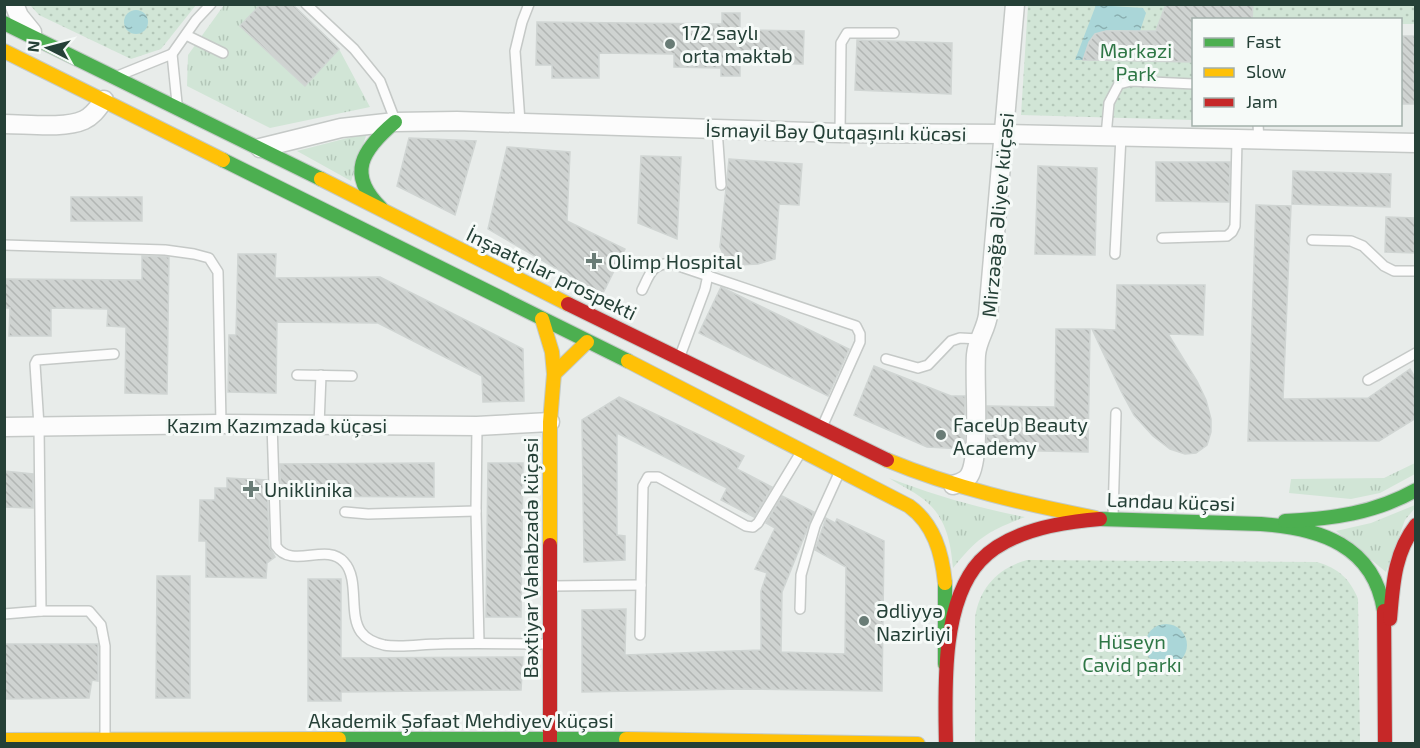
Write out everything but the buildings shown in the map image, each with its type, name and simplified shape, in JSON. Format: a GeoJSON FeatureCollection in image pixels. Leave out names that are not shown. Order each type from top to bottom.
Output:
{"type":"FeatureCollection","features":[{"type":"Feature","properties":{"kind":"main road","name":"İnşaatçılar prospekti"},"geometry":{"type":"LineString","coordinates":[[4,23],[260,148],[679,359],[910,471],[1010,500],[1096,518]]}},
{"type":"Feature","properties":{"kind":"main road"},"geometry":{"type":"LineString","coordinates":[[4,51],[902,501],[918,513],[931,530],[940,551],[943,573],[945,664]]}},
{"type":"Feature","properties":{"kind":"main road"},"geometry":{"type":"LineString","coordinates":[[386,213],[365,190],[361,180],[362,167],[372,143],[395,122]]}},
{"type":"Feature","properties":{"kind":"main road","name":"Bəxtiyar Vahabzadə küçəsi"},"geometry":{"type":"LineString","coordinates":[[542,319],[552,352],[554,374],[550,422],[550,741]]}},
{"type":"Feature","properties":{"kind":"main road"},"geometry":{"type":"LineString","coordinates":[[554,374],[587,342]]}},
{"type":"Feature","properties":{"kind":"main road"},"geometry":{"type":"LineString","coordinates":[[1254,523],[1351,515],[1387,504],[1416,490]]}},
{"type":"Feature","properties":{"kind":"main road","name":"Landau küçəsi"},"geometry":{"type":"LineString","coordinates":[[946,744],[945,664],[957,608],[974,569],[999,545],[1033,530],[1096,518],[1254,523],[1309,530],[1343,547],[1373,573],[1382,600],[1385,744]]}},
{"type":"Feature","properties":{"kind":"main road"},"geometry":{"type":"LineString","coordinates":[[1384,687],[1396,566],[1404,540],[1416,525]]}},
{"type":"Feature","properties":{"kind":"main road","name":"Akademik Şəfaət Mehdiyev küçəsi"},"geometry":{"type":"LineString","coordinates":[[4,740],[918,744]]}},
{"type":"Feature","properties":{"kind":"street"},"geometry":{"type":"LineString","coordinates":[[14,4],[27,27],[50,46]]}},
{"type":"Feature","properties":{"kind":"street","name":"Mirzəağa Əliyev küçəsi"},"geometry":{"type":"LineString","coordinates":[[953,485],[969,477],[975,454],[976,356],[979,339],[987,326],[1015,4]]}},
{"type":"Feature","properties":{"kind":"street"},"geometry":{"type":"LineString","coordinates":[[4,124],[74,123],[86,120],[104,100]]}},
{"type":"Feature","properties":{"kind":"street","name":"İsmayil Bəy Qutqaşınlı kücəsi"},"geometry":{"type":"LineString","coordinates":[[260,148],[341,128],[395,122],[520,122],[840,134],[1004,134],[1237,140],[1259,133],[1416,143]]}},
{"type":"Feature","properties":{"kind":"street","name":"Kazım Kazımzadə küçəsi"},"geometry":{"type":"LineString","coordinates":[[4,427],[221,424],[477,426],[550,422]]}},
{"type":"Feature","properties":{"kind":"lane"},"geometry":{"type":"LineString","coordinates":[[113,77],[172,54],[211,4]]}},
{"type":"Feature","properties":{"kind":"lane"},"geometry":{"type":"LineString","coordinates":[[306,4],[354,49],[380,81],[395,122]]}},
{"type":"Feature","properties":{"kind":"lane"},"geometry":{"type":"LineString","coordinates":[[520,122],[515,51],[529,4]]}},
{"type":"Feature","properties":{"kind":"lane"},"geometry":{"type":"LineString","coordinates":[[840,134],[841,43],[847,33],[894,33]]}},
{"type":"Feature","properties":{"kind":"lane"},"geometry":{"type":"LineString","coordinates":[[186,35],[223,53]]}},
{"type":"Feature","properties":{"kind":"lane"},"geometry":{"type":"LineString","coordinates":[[172,54],[177,108]]}},
{"type":"Feature","properties":{"kind":"lane"},"geometry":{"type":"LineString","coordinates":[[1115,254],[1113,136],[1109,103],[1119,84],[1131,81],[1192,84]]}},
{"type":"Feature","properties":{"kind":"lane"},"geometry":{"type":"LineString","coordinates":[[717,129],[721,185]]}},
{"type":"Feature","properties":{"kind":"lane"},"geometry":{"type":"LineString","coordinates":[[1162,238],[1227,236],[1232,232],[1235,226],[1237,140]]}},
{"type":"Feature","properties":{"kind":"lane"},"geometry":{"type":"LineString","coordinates":[[1312,240],[1352,241],[1363,246],[1384,266],[1394,271],[1416,271]]}},
{"type":"Feature","properties":{"kind":"lane"},"geometry":{"type":"LineString","coordinates":[[4,245],[165,250],[209,258],[218,272],[221,424]]}},
{"type":"Feature","properties":{"kind":"lane"},"geometry":{"type":"LineString","coordinates":[[642,290],[653,268],[660,264],[670,263],[856,326],[860,334],[860,342],[821,429]]}},
{"type":"Feature","properties":{"kind":"lane"},"geometry":{"type":"LineString","coordinates":[[679,359],[708,275]]}},
{"type":"Feature","properties":{"kind":"lane"},"geometry":{"type":"LineString","coordinates":[[886,359],[918,368],[928,365],[951,341],[960,338],[979,339]]}},
{"type":"Feature","properties":{"kind":"lane"},"geometry":{"type":"LineString","coordinates":[[1368,380],[1416,353]]}},
{"type":"Feature","properties":{"kind":"lane"},"geometry":{"type":"LineString","coordinates":[[41,611],[39,426],[35,364],[38,360],[114,354]]}},
{"type":"Feature","properties":{"kind":"lane"},"geometry":{"type":"LineString","coordinates":[[297,375],[352,376]]}},
{"type":"Feature","properties":{"kind":"lane"},"geometry":{"type":"LineString","coordinates":[[319,425],[321,375]]}},
{"type":"Feature","properties":{"kind":"lane"},"geometry":{"type":"LineString","coordinates":[[1113,518],[1116,413]]}},
{"type":"Feature","properties":{"kind":"lane"},"geometry":{"type":"LineString","coordinates":[[272,424],[276,546],[280,552],[292,557],[334,555],[344,561],[351,574],[359,629],[367,639],[384,645],[549,644]]}},
{"type":"Feature","properties":{"kind":"lane"},"geometry":{"type":"LineString","coordinates":[[477,426],[479,643]]}},
{"type":"Feature","properties":{"kind":"lane"},"geometry":{"type":"LineString","coordinates":[[640,635],[643,486],[648,477],[658,477],[746,526],[753,527],[758,523],[802,451]]}},
{"type":"Feature","properties":{"kind":"lane"},"geometry":{"type":"LineString","coordinates":[[800,609],[801,575],[815,526],[841,470]]}},
{"type":"Feature","properties":{"kind":"lane"},"geometry":{"type":"LineString","coordinates":[[345,512],[369,514],[476,511]]}},
{"type":"Feature","properties":{"kind":"lane"},"geometry":{"type":"LineString","coordinates":[[550,586],[641,585]]}},
{"type":"Feature","properties":{"kind":"lane"},"geometry":{"type":"LineString","coordinates":[[4,614],[89,611],[101,625],[105,646],[105,740]]}},
{"type":"Feature","properties":{"kind":"green space"},"geometry":{"type":"Polygon","coordinates":[[[30,5],[196,5],[161,49],[131,59],[39,15],[30,5]]]}},
{"type":"Feature","properties":{"kind":"green space"},"geometry":{"type":"Polygon","coordinates":[[[224,5],[261,5],[241,27],[305,86],[339,49],[370,107],[270,128],[187,86],[188,55],[224,5]]]}},
{"type":"Feature","properties":{"kind":"green space","name":"Mərkəzi Park"},"geometry":{"type":"Polygon","coordinates":[[[1028,5],[1415,5],[1415,24],[1402,24],[1402,18],[1192,18],[1192,120],[1021,115],[1028,5]]]}},
{"type":"Feature","properties":{"kind":"green space"},"geometry":{"type":"Polygon","coordinates":[[[367,133],[351,181],[297,151],[367,133]]]}},
{"type":"Feature","properties":{"kind":"green space"},"geometry":{"type":"Polygon","coordinates":[[[1415,463],[1415,474],[1380,493],[1351,499],[1289,493],[1291,479],[1384,478],[1415,463]]]}},
{"type":"Feature","properties":{"kind":"green space"},"geometry":{"type":"Polygon","coordinates":[[[889,478],[956,500],[1025,517],[984,536],[953,568],[947,534],[940,518],[920,496],[889,478]]]}},
{"type":"Feature","properties":{"kind":"green space"},"geometry":{"type":"Polygon","coordinates":[[[1415,505],[1405,520],[1386,572],[1336,531],[1371,523],[1415,505]]]}},
{"type":"Feature","properties":{"kind":"green space","name":"Hüseyn Cavid parkı"},"geometry":{"type":"Polygon","coordinates":[[[1027,560],[1317,562],[1331,568],[1347,580],[1358,599],[1360,743],[975,744],[975,618],[977,607],[986,589],[999,574],[1027,560]]]}},
{"type":"Feature","properties":{"kind":"water"},"geometry":{"type":"Polygon","coordinates":[[[1096,5],[1143,8],[1146,13],[1140,31],[1110,30],[1103,32],[1092,40],[1083,60],[1075,60],[1096,5]]]}},
{"type":"Feature","properties":{"kind":"water"},"geometry":{"type":"Polygon","coordinates":[[[136,10],[145,13],[148,22],[145,31],[136,34],[127,31],[124,22],[127,13],[136,10]]]}},
{"type":"Feature","properties":{"kind":"water"},"geometry":{"type":"Polygon","coordinates":[[[1166,624],[1174,625],[1181,630],[1186,637],[1186,653],[1181,660],[1174,665],[1166,666],[1158,665],[1151,660],[1146,653],[1145,645],[1146,637],[1151,630],[1158,625],[1166,624]]]}},
{"type":"Feature","properties":{"kind":"traffic: fast"},"geometry":{"type":"LineString","coordinates":[[4,23],[321,179]]}},
{"type":"Feature","properties":{"kind":"traffic: fast"},"geometry":{"type":"LineString","coordinates":[[381,208],[370,196],[364,184],[361,173],[362,163],[374,142],[395,122]]}},
{"type":"Feature","properties":{"kind":"traffic: fast"},"geometry":{"type":"LineString","coordinates":[[223,160],[628,361]]}},
{"type":"Feature","properties":{"kind":"traffic: fast"},"geometry":{"type":"LineString","coordinates":[[1285,521],[1320,519],[1353,513],[1385,504],[1416,490]]}},
{"type":"Feature","properties":{"kind":"traffic: fast"},"geometry":{"type":"LineString","coordinates":[[1100,519],[1261,524],[1283,526],[1323,536],[1340,544],[1369,570],[1378,588],[1384,611]]}},
{"type":"Feature","properties":{"kind":"traffic: fast"},"geometry":{"type":"LineString","coordinates":[[945,583],[945,664]]}},
{"type":"Feature","properties":{"kind":"traffic: fast"},"geometry":{"type":"LineString","coordinates":[[339,739],[626,739]]}},
{"type":"Feature","properties":{"kind":"traffic: slow"},"geometry":{"type":"LineString","coordinates":[[4,51],[223,160]]}},
{"type":"Feature","properties":{"kind":"traffic: slow"},"geometry":{"type":"LineString","coordinates":[[321,179],[568,304]]}},
{"type":"Feature","properties":{"kind":"traffic: slow"},"geometry":{"type":"LineString","coordinates":[[542,319],[552,352],[554,374],[550,422],[550,545]]}},
{"type":"Feature","properties":{"kind":"traffic: slow"},"geometry":{"type":"LineString","coordinates":[[554,374],[587,342]]}},
{"type":"Feature","properties":{"kind":"traffic: slow"},"geometry":{"type":"LineString","coordinates":[[628,361],[909,506],[918,513],[931,530],[942,561],[945,583]]}},
{"type":"Feature","properties":{"kind":"traffic: slow"},"geometry":{"type":"LineString","coordinates":[[887,460],[938,479],[990,494],[1096,518]]}},
{"type":"Feature","properties":{"kind":"traffic: slow"},"geometry":{"type":"LineString","coordinates":[[4,740],[339,739]]}},
{"type":"Feature","properties":{"kind":"traffic: slow"},"geometry":{"type":"LineString","coordinates":[[626,739],[918,744]]}},
{"type":"Feature","properties":{"kind":"traffic: jam"},"geometry":{"type":"LineString","coordinates":[[568,304],[887,460]]}},
{"type":"Feature","properties":{"kind":"traffic: jam"},"geometry":{"type":"LineString","coordinates":[[946,744],[945,699],[948,648],[958,600],[967,579],[980,561],[992,551],[1020,535],[1052,526],[1100,519]]}},
{"type":"Feature","properties":{"kind":"traffic: jam"},"geometry":{"type":"LineString","coordinates":[[1390,619],[1399,558],[1416,525]]}},
{"type":"Feature","properties":{"kind":"traffic: jam"},"geometry":{"type":"LineString","coordinates":[[550,545],[550,744]]}},
{"type":"Feature","properties":{"kind":"traffic: jam"},"geometry":{"type":"LineString","coordinates":[[1384,611],[1385,744]]}},
{"type":"Feature","properties":{"kind":"place","name":"172 saylı orta məktəb"},"geometry":{"type":"Point","coordinates":[670,44]}},
{"type":"Feature","properties":{"kind":"place","name":"Olimp Hospital"},"geometry":{"type":"Point","coordinates":[594,261]}},
{"type":"Feature","properties":{"kind":"place","name":"FaceUp Beauty Academy"},"geometry":{"type":"Point","coordinates":[941,435]}},
{"type":"Feature","properties":{"kind":"place","name":"Uniklinika"},"geometry":{"type":"Point","coordinates":[251,489]}},
{"type":"Feature","properties":{"kind":"place","name":"Ədliyyə Nazirliyi"},"geometry":{"type":"Point","coordinates":[864,621]}}]}
